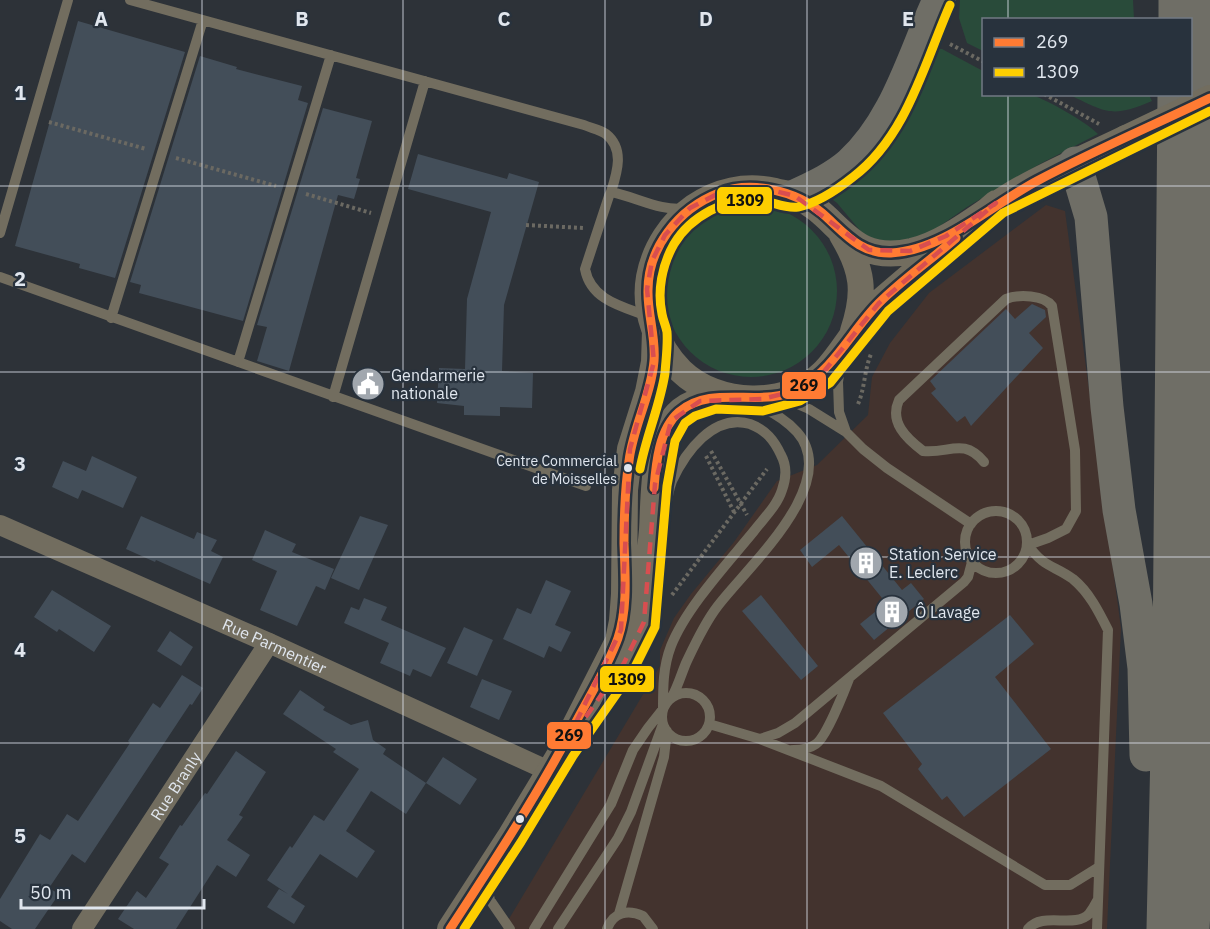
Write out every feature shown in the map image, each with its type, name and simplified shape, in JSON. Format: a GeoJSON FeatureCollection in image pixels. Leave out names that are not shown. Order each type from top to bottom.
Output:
{"type":"FeatureCollection","features":[{"type":"Feature","properties":{"kind":"highway"},"geometry":{"type":"LineString","coordinates":[[795,196],[850,165],[876,136],[898,96],[939,0]]}},
{"type":"Feature","properties":{"kind":"highway"},"geometry":{"type":"LineString","coordinates":[[1175,0],[1175,18]]}},
{"type":"Feature","properties":{"kind":"highway"},"geometry":{"type":"LineString","coordinates":[[1193,929],[1205,596],[1201,260],[1205,0]]}},
{"type":"Feature","properties":{"kind":"highway"},"geometry":{"type":"LineString","coordinates":[[1163,929],[1169,662],[1174,96]]}},
{"type":"Feature","properties":{"kind":"highway"},"geometry":{"type":"LineString","coordinates":[[1075,162],[1090,217],[1116,488],[1136,604],[1144,668],[1146,756],[1142,929]]}},
{"type":"Feature","properties":{"kind":"street"},"geometry":{"type":"LineString","coordinates":[[840,233],[869,250],[887,253],[910,251],[938,241],[996,203],[1075,162],[1210,98]]}},
{"type":"Feature","properties":{"kind":"street"},"geometry":{"type":"LineString","coordinates":[[450,929],[562,749],[618,641],[624,594],[625,490],[630,449],[648,392],[654,362],[647,289],[652,261],[665,235],[690,208],[723,191],[759,187],[795,196],[820,211],[840,233],[855,256],[861,286],[860,310],[847,345]]}},
{"type":"Feature","properties":{"kind":"street"},"geometry":{"type":"LineString","coordinates":[[562,749],[624,663],[644,622],[655,484],[664,437],[671,420],[689,405],[714,397],[762,399],[794,391],[822,375],[879,303],[996,203]]}},
{"type":"Feature","properties":{"kind":"street"},"geometry":{"type":"LineString","coordinates":[[652,324],[668,354],[682,371],[700,384],[730,396]]}},
{"type":"Feature","properties":{"kind":"street","name":"Rue Parmentier"},"geometry":{"type":"LineString","coordinates":[[1,529],[269,643],[549,771]]}},
{"type":"Feature","properties":{"kind":"street","name":"Rue Branly"},"geometry":{"type":"LineString","coordinates":[[82,929],[269,643]]}},
{"type":"Feature","properties":{"kind":"lane"},"geometry":{"type":"LineString","coordinates":[[0,233],[68,0]]}},
{"type":"Feature","properties":{"kind":"lane"},"geometry":{"type":"LineString","coordinates":[[130,0],[584,125],[607,135],[618,152],[618,168],[585,269],[587,281],[609,302],[652,324]]}},
{"type":"Feature","properties":{"kind":"lane"},"geometry":{"type":"LineString","coordinates":[[111,318],[203,20]]}},
{"type":"Feature","properties":{"kind":"lane"},"geometry":{"type":"LineString","coordinates":[[238,362],[331,55]]}},
{"type":"Feature","properties":{"kind":"lane"},"geometry":{"type":"LineString","coordinates":[[333,397],[425,81]]}},
{"type":"Feature","properties":{"kind":"lane"},"geometry":{"type":"LineString","coordinates":[[611,192],[628,195],[666,208],[690,208]]}},
{"type":"Feature","properties":{"kind":"lane"},"geometry":{"type":"LineString","coordinates":[[0,278],[586,486]]}},
{"type":"Feature","properties":{"kind":"lane"},"geometry":{"type":"LineString","coordinates":[[984,462],[976,452],[966,448],[923,451],[909,440],[899,426],[895,418],[896,406],[899,400],[1006,300],[1013,297],[1044,298],[1052,306],[1075,450],[1076,511],[1066,529],[1028,545]]}},
{"type":"Feature","properties":{"kind":"lane"},"geometry":{"type":"LineString","coordinates":[[846,432],[839,412],[838,382],[847,345]]}},
{"type":"Feature","properties":{"kind":"lane"},"geometry":{"type":"LineString","coordinates":[[777,395],[809,409],[846,432],[887,468],[971,524]]}},
{"type":"Feature","properties":{"kind":"lane"},"geometry":{"type":"LineString","coordinates":[[534,929],[611,804],[633,750],[679,686],[701,632],[717,607],[780,533],[798,502],[808,477],[806,446],[792,426],[767,409],[730,396]]}},
{"type":"Feature","properties":{"kind":"lane"},"geometry":{"type":"LineString","coordinates":[[619,914],[664,757],[663,679],[672,645],[695,605],[772,509],[783,489],[786,467],[783,457],[768,434],[757,427],[735,422],[712,429],[688,454],[673,480],[668,495],[644,622]]}},
{"type":"Feature","properties":{"kind":"lane"},"geometry":{"type":"LineString","coordinates":[[994,511],[1015,516],[1027,534],[1028,545],[1020,563],[1005,573],[987,572],[978,568],[972,562],[965,544],[967,530],[971,524],[984,513],[994,511]]}},
{"type":"Feature","properties":{"kind":"lane"},"geometry":{"type":"LineString","coordinates":[[1028,545],[1035,556],[1048,566],[1073,579],[1097,607],[1108,630],[1097,929]]}},
{"type":"Feature","properties":{"kind":"lane"},"geometry":{"type":"LineString","coordinates":[[760,739],[778,733],[795,723],[964,582],[968,577],[972,562]]}},
{"type":"Feature","properties":{"kind":"lane"},"geometry":{"type":"LineString","coordinates":[[789,750],[801,750],[816,744],[821,739],[850,677]]}},
{"type":"Feature","properties":{"kind":"lane"},"geometry":{"type":"LineString","coordinates":[[665,728],[679,740],[694,740],[709,724],[709,709],[700,697],[686,693],[672,697]]}},
{"type":"Feature","properties":{"kind":"lane"},"geometry":{"type":"LineString","coordinates":[[709,724],[760,739],[881,786],[1045,885],[1070,885],[1099,867]]}},
{"type":"Feature","properties":{"kind":"lane"},"geometry":{"type":"LineString","coordinates":[[558,929],[618,838],[665,728]]}},
{"type":"Feature","properties":{"kind":"lane"},"geometry":{"type":"LineString","coordinates":[[484,876],[490,900],[510,929]]}},
{"type":"Feature","properties":{"kind":"lane"},"geometry":{"type":"LineString","coordinates":[[1028,929],[1040,921],[1078,921],[1088,916],[1099,898]]}},
{"type":"Feature","properties":{"kind":"lane"},"geometry":{"type":"LineString","coordinates":[[607,929],[614,918],[627,912],[643,916],[653,929]]}},
{"type":"Feature","properties":{"kind":"path"},"geometry":{"type":"LineString","coordinates":[[925,30],[982,61]]}},
{"type":"Feature","properties":{"kind":"path"},"geometry":{"type":"LineString","coordinates":[[1048,96],[1126,138]]}},
{"type":"Feature","properties":{"kind":"path"},"geometry":{"type":"LineString","coordinates":[[34,118],[386,217]]}},
{"type":"Feature","properties":{"kind":"path"},"geometry":{"type":"LineString","coordinates":[[526,225],[599,229]]}},
{"type":"Feature","properties":{"kind":"highlighted area"},"geometry":{"type":"Polygon","coordinates":[[[759,187],[795,196],[869,250],[910,251],[946,236],[996,203],[879,303],[822,374],[794,391],[762,399],[700,401],[671,421],[655,484],[644,622],[624,663],[563,749],[621,630],[630,449],[654,362],[647,289],[652,261],[665,235],[690,208],[723,191],[759,187]]]}},
{"type":"Feature","properties":{"kind":"shaded area"},"geometry":{"type":"Polygon","coordinates":[[[1046,205],[1065,211],[1121,628],[1107,929],[503,929],[660,666],[660,650],[674,618],[691,594],[734,542],[777,481],[817,465],[868,415],[872,377],[890,343],[929,293],[1046,205]]]}},
{"type":"Feature","properties":{"kind":"green space"},"geometry":{"type":"Polygon","coordinates":[[[960,0],[1133,0],[1134,18],[982,18],[982,50],[967,43],[959,18],[960,0]]]}},
{"type":"Feature","properties":{"kind":"green space"},"geometry":{"type":"Polygon","coordinates":[[[932,49],[942,49],[982,70],[982,96],[1034,96],[1085,123],[1098,134],[1038,165],[967,207],[927,235],[884,244],[863,234],[837,203],[828,196],[932,49]]]}},
{"type":"Feature","properties":{"kind":"green space"},"geometry":{"type":"Polygon","coordinates":[[[1072,96],[1150,96],[1152,101],[1128,110],[1118,111],[1093,106],[1072,96]]]}},
{"type":"Feature","properties":{"kind":"green space"},"geometry":{"type":"Polygon","coordinates":[[[751,205],[768,206],[784,211],[799,219],[812,230],[823,243],[831,258],[836,274],[836,308],[831,324],[823,339],[812,352],[799,363],[784,371],[768,376],[751,377],[734,376],[718,371],[703,363],[690,352],[679,339],[671,324],[666,308],[665,291],[666,274],[671,258],[679,243],[690,230],[703,219],[718,211],[734,206],[751,205]]]}},
{"type":"Feature","properties":{"kind":"building"},"geometry":{"type":"Polygon","coordinates":[[[78,21],[185,52],[115,278],[79,268],[80,264],[15,246],[78,21]]]}},
{"type":"Feature","properties":{"kind":"building"},"geometry":{"type":"Polygon","coordinates":[[[200,56],[237,67],[236,69],[302,86],[298,100],[308,103],[243,321],[139,293],[141,285],[130,282],[200,56]]]}},
{"type":"Feature","properties":{"kind":"building"},"geometry":{"type":"Polygon","coordinates":[[[323,108],[372,121],[356,178],[360,179],[354,199],[338,195],[289,371],[257,361],[267,327],[257,325],[323,108]]]}},
{"type":"Feature","properties":{"kind":"building"},"geometry":{"type":"Polygon","coordinates":[[[418,154],[507,179],[509,173],[539,182],[504,305],[502,371],[533,373],[532,408],[500,407],[500,416],[464,415],[464,406],[437,403],[439,368],[465,369],[467,299],[491,212],[408,189],[418,154]]]}},
{"type":"Feature","properties":{"kind":"building"},"geometry":{"type":"Polygon","coordinates":[[[1032,304],[1045,310],[1046,317],[1029,333],[1043,348],[971,426],[965,416],[957,422],[931,393],[936,389],[930,381],[1006,309],[1015,319],[1032,304]]]}},
{"type":"Feature","properties":{"kind":"building"},"geometry":{"type":"Polygon","coordinates":[[[92,456],[137,477],[123,508],[82,490],[78,499],[52,487],[63,461],[86,471],[92,456]]]}},
{"type":"Feature","properties":{"kind":"building"},"geometry":{"type":"Polygon","coordinates":[[[141,516],[194,539],[197,532],[217,540],[211,551],[223,557],[210,584],[126,549],[141,516]]]}},
{"type":"Feature","properties":{"kind":"building"},"geometry":{"type":"Polygon","coordinates":[[[360,516],[388,525],[359,590],[331,578],[360,516]]]}},
{"type":"Feature","properties":{"kind":"building"},"geometry":{"type":"Polygon","coordinates":[[[842,516],[902,590],[911,583],[924,599],[874,640],[860,624],[886,603],[839,545],[812,567],[800,550],[842,516]]]}},
{"type":"Feature","properties":{"kind":"building"},"geometry":{"type":"Polygon","coordinates":[[[265,530],[296,544],[292,552],[334,569],[325,590],[316,586],[297,626],[260,610],[277,571],[252,560],[265,530]]]}},
{"type":"Feature","properties":{"kind":"building"},"geometry":{"type":"Polygon","coordinates":[[[546,580],[571,591],[555,625],[571,632],[561,652],[549,646],[544,658],[503,639],[517,608],[531,614],[546,580]]]}},
{"type":"Feature","properties":{"kind":"building"},"geometry":{"type":"Polygon","coordinates":[[[52,590],[111,626],[94,652],[59,629],[57,632],[34,617],[52,590]]]}},
{"type":"Feature","properties":{"kind":"building"},"geometry":{"type":"Polygon","coordinates":[[[761,595],[818,666],[801,680],[742,611],[761,595]]]}},
{"type":"Feature","properties":{"kind":"building"},"geometry":{"type":"Polygon","coordinates":[[[364,598],[387,607],[381,620],[446,648],[431,677],[413,669],[410,676],[380,663],[389,643],[344,623],[351,607],[359,610],[364,598]]]}},
{"type":"Feature","properties":{"kind":"building"},"geometry":{"type":"Polygon","coordinates":[[[1010,615],[1034,644],[995,677],[1051,749],[964,817],[947,796],[942,800],[918,769],[922,764],[883,713],[1010,615]]]}},
{"type":"Feature","properties":{"kind":"building"},"geometry":{"type":"Polygon","coordinates":[[[464,627],[493,640],[477,676],[447,663],[464,627]]]}},
{"type":"Feature","properties":{"kind":"building"},"geometry":{"type":"Polygon","coordinates":[[[170,631],[193,647],[181,666],[157,651],[170,631]]]}},
{"type":"Feature","properties":{"kind":"building"},"geometry":{"type":"Polygon","coordinates":[[[182,675],[203,688],[192,705],[190,704],[85,863],[72,854],[49,888],[59,894],[35,929],[12,929],[0,921],[0,899],[40,834],[50,840],[67,814],[78,821],[130,743],[128,741],[153,703],[160,708],[182,675]]]}},
{"type":"Feature","properties":{"kind":"building"},"geometry":{"type":"Polygon","coordinates":[[[482,679],[512,691],[499,720],[470,707],[482,679]]]}},
{"type":"Feature","properties":{"kind":"building"},"geometry":{"type":"Polygon","coordinates":[[[300,690],[325,707],[323,710],[351,725],[368,720],[373,740],[386,749],[383,754],[426,783],[406,814],[371,791],[346,831],[375,851],[357,878],[320,854],[291,897],[305,906],[294,924],[267,907],[279,889],[288,894],[267,880],[314,815],[324,821],[359,769],[333,752],[336,749],[283,714],[300,690]]]}},
{"type":"Feature","properties":{"kind":"building"},"geometry":{"type":"Polygon","coordinates":[[[236,751],[266,772],[239,815],[243,817],[227,840],[250,855],[236,877],[217,865],[176,929],[134,929],[118,919],[137,891],[146,898],[169,864],[159,858],[180,825],[182,826],[205,793],[207,794],[236,751]]]}},
{"type":"Feature","properties":{"kind":"building"},"geometry":{"type":"Polygon","coordinates":[[[443,757],[477,779],[460,805],[426,783],[443,757]]]}},
{"type":"Feature","properties":{"kind":"transit line","name":"1309"},"geometry":{"type":"LineString","coordinates":[[640,469],[665,373],[667,332],[662,316],[660,287],[674,244],[689,225],[722,205],[758,200],[798,207],[827,195],[853,177],[872,160],[901,120],[950,5]]}},
{"type":"Feature","properties":{"kind":"transit line","name":"269"},"geometry":{"type":"LineString","coordinates":[[450,929],[548,772],[600,679],[618,638],[625,603],[624,522],[628,471],[631,448],[649,387],[654,361],[648,302],[649,276],[659,246],[678,220],[690,209],[719,193],[732,189],[759,188],[787,194],[811,205],[845,234],[870,250],[891,253],[910,250],[948,236],[1037,181],[1210,98]]}},
{"type":"Feature","properties":{"kind":"transit line","name":"1309"},"geometry":{"type":"LineString","coordinates":[[464,929],[521,842],[573,756],[634,669],[655,627],[667,486],[675,441],[685,423],[695,416],[716,409],[763,411],[800,401],[830,383],[888,311],[1003,213],[1210,111]]}},
{"type":"Feature","properties":{"kind":"transit line","name":"269"},"geometry":{"type":"LineString","coordinates":[[654,488],[663,437],[672,419],[679,412],[707,399],[784,395],[811,381],[833,360],[888,294],[956,238]]}},
{"type":"Feature","properties":{"kind":"place","name":"Gendarmerie nationale"},"geometry":{"type":"Point","coordinates":[368,384]}},
{"type":"Feature","properties":{"kind":"place","name":"Centre Commercial de Moisselles"},"geometry":{"type":"Point","coordinates":[628,468]}},
{"type":"Feature","properties":{"kind":"place","name":"Station Service E. Leclerc"},"geometry":{"type":"Point","coordinates":[866,563]}},
{"type":"Feature","properties":{"kind":"place","name":"Ô Lavage"},"geometry":{"type":"Point","coordinates":[892,612]}}]}
